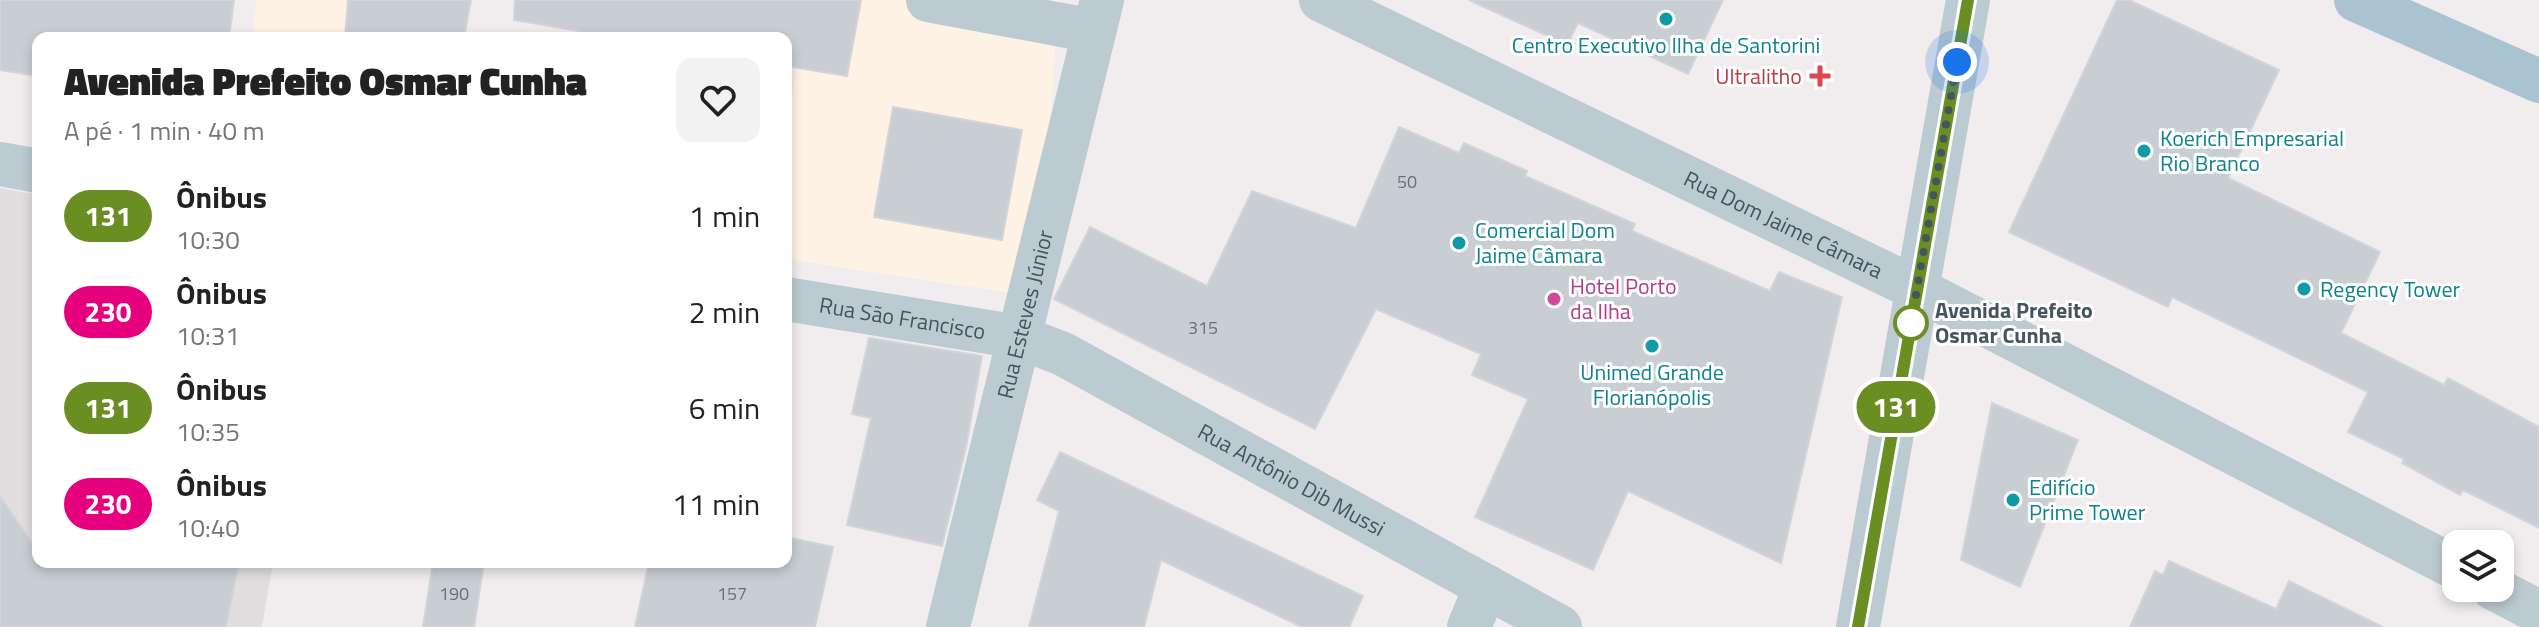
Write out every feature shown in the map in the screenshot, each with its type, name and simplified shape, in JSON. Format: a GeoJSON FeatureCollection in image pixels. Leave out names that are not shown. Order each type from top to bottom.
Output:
{"type":"FeatureCollection","features":[{"type":"Feature","properties":{"kind":"main road"},"geometry":{"type":"LineString","coordinates":[[2356,0],[2539,81]]}},
{"type":"Feature","properties":{"kind":"street"},"geometry":{"type":"LineString","coordinates":[[928,0],[1098,15]]}},
{"type":"Feature","properties":{"kind":"street","name":"Rua Dom Jaime Câmara"},"geometry":{"type":"LineString","coordinates":[[1321,0],[1917,289],[2442,561]]}},
{"type":"Feature","properties":{"kind":"street"},"geometry":{"type":"LineString","coordinates":[[1858,627],[1968,0]]}},
{"type":"Feature","properties":{"kind":"street","name":"Rua Esteves Júnior"},"geometry":{"type":"LineString","coordinates":[[948,627],[1098,15]]}},
{"type":"Feature","properties":{"kind":"street"},"geometry":{"type":"LineString","coordinates":[[0,164],[32,170]]}},
{"type":"Feature","properties":{"kind":"street","name":"Rua São Francisco"},"geometry":{"type":"LineString","coordinates":[[792,300],[1019,337]]}},
{"type":"Feature","properties":{"kind":"street","name":"Rua Antônio Dib Mussi"},"geometry":{"type":"LineString","coordinates":[[1019,337],[1063,354],[1560,627]]}},
{"type":"Feature","properties":{"kind":"street"},"geometry":{"type":"LineString","coordinates":[[1469,627],[1486,586]]}},
{"type":"Feature","properties":{"kind":"street"},"geometry":{"type":"LineString","coordinates":[[2514,599],[2539,612]]}},
{"type":"Feature","properties":{"kind":"shaded area"},"geometry":{"type":"Polygon","coordinates":[[[256,0],[348,0],[345,32],[253,32],[256,0]]]}},
{"type":"Feature","properties":{"kind":"shaded area"},"geometry":{"type":"Polygon","coordinates":[[[861,0],[1058,0],[1051,114],[1010,293],[792,260],[792,95],[796,68],[847,76],[861,0]]]}},
{"type":"Feature","properties":{"kind":"shaded area"},"geometry":{"type":"Polygon","coordinates":[[[0,188],[32,194],[32,568],[272,568],[262,627],[0,627],[0,188]]]}},
{"type":"Feature","properties":{"kind":"building"},"geometry":{"type":"Polygon","coordinates":[[[0,0],[234,0],[230,32],[32,32],[32,75],[0,70],[0,0]]]}},
{"type":"Feature","properties":{"kind":"building"},"geometry":{"type":"Polygon","coordinates":[[[348,0],[471,0],[465,32],[345,32],[348,0]]]}},
{"type":"Feature","properties":{"kind":"building"},"geometry":{"type":"Polygon","coordinates":[[[515,0],[861,0],[847,76],[792,67],[792,32],[584,32],[514,20],[515,0]]]}},
{"type":"Feature","properties":{"kind":"building"},"geometry":{"type":"Polygon","coordinates":[[[1469,0],[1723,0],[1688,74],[1578,23],[1567,45],[1469,0]]]}},
{"type":"Feature","properties":{"kind":"building"},"geometry":{"type":"Polygon","coordinates":[[[2117,0],[2129,0],[2279,70],[2228,178],[2380,252],[2341,333],[2444,385],[2448,378],[2539,427],[2539,528],[2463,490],[2460,495],[2402,463],[2404,459],[2348,432],[2368,392],[2172,297],[2168,307],[2009,232],[2117,0]]]}},
{"type":"Feature","properties":{"kind":"building"},"geometry":{"type":"Polygon","coordinates":[[[893,107],[1022,130],[1002,240],[874,217],[893,107]]]}},
{"type":"Feature","properties":{"kind":"building"},"geometry":{"type":"Polygon","coordinates":[[[1399,127],[1459,153],[1464,143],[1527,171],[1525,176],[1635,224],[1632,231],[1770,291],[1779,272],[1842,297],[1781,563],[1628,491],[1593,570],[1475,517],[1528,399],[1472,375],[1481,354],[1376,309],[1315,429],[1054,299],[1090,227],[1207,286],[1252,191],[1356,228],[1399,127]]]}},
{"type":"Feature","properties":{"kind":"building"},"geometry":{"type":"Polygon","coordinates":[[[869,338],[982,356],[966,447],[942,546],[847,525],[871,418],[852,414],[869,338]]]}},
{"type":"Feature","properties":{"kind":"building","name":"Edifício Prime Tower"},"geometry":{"type":"Polygon","coordinates":[[[1992,403],[2078,440],[2020,587],[1961,560],[1992,403]]]}},
{"type":"Feature","properties":{"kind":"building"},"geometry":{"type":"Polygon","coordinates":[[[1060,452],[1363,596],[1349,627],[1302,627],[1161,560],[1144,627],[1029,627],[1059,511],[1037,500],[1060,452]]]}},
{"type":"Feature","properties":{"kind":"building"},"geometry":{"type":"Polygon","coordinates":[[[0,496],[32,543],[32,568],[238,568],[226,627],[0,627],[0,496]]]}},
{"type":"Feature","properties":{"kind":"building"},"geometry":{"type":"Polygon","coordinates":[[[792,538],[833,547],[815,627],[635,627],[648,568],[792,568],[792,538]]]}},
{"type":"Feature","properties":{"kind":"building"},"geometry":{"type":"Polygon","coordinates":[[[2169,561],[2276,609],[2289,581],[2383,627],[2130,627],[2155,571],[2163,575],[2169,561]]]}},
{"type":"Feature","properties":{"kind":"building"},"geometry":{"type":"Polygon","coordinates":[[[432,568],[483,568],[474,627],[423,627],[432,568]]]}},
{"type":"Feature","properties":{"kind":"bus line","name":"131"},"geometry":{"type":"LineString","coordinates":[[1858,627],[1968,0]]}},
{"type":"Feature","properties":{"kind":"place","name":"Centro Executivo Ilha de Santorini"},"geometry":{"type":"Point","coordinates":[1666,19]}},
{"type":"Feature","properties":{"kind":"place","name":"Ultralitho"},"geometry":{"type":"Point","coordinates":[1820,76]}},
{"type":"Feature","properties":{"kind":"place","name":"Koerich Empresarial Rio Branco"},"geometry":{"type":"Point","coordinates":[2144,151]}},
{"type":"Feature","properties":{"kind":"place","name":"Comercial Dom Jaime Câmara"},"geometry":{"type":"Point","coordinates":[1459,243]}},
{"type":"Feature","properties":{"kind":"place","name":"Regency Tower"},"geometry":{"type":"Point","coordinates":[2304,289]}},
{"type":"Feature","properties":{"kind":"place","name":"Hotel Porto da Ilha"},"geometry":{"type":"Point","coordinates":[1554,299]}},
{"type":"Feature","properties":{"kind":"place","name":"Avenida Prefeito Osmar Cunha"},"geometry":{"type":"Point","coordinates":[1911,323]}},
{"type":"Feature","properties":{"kind":"place","name":"Unimed Grande Florianópolis"},"geometry":{"type":"Point","coordinates":[1652,346]}},
{"type":"Feature","properties":{"kind":"place","name":"Edifício Prime Tower"},"geometry":{"type":"Point","coordinates":[2013,500]}},
{"type":"Feature","properties":{"kind":"route"},"geometry":{"type":"LineString","coordinates":[[1911,323],[1957,62]]}}]}
